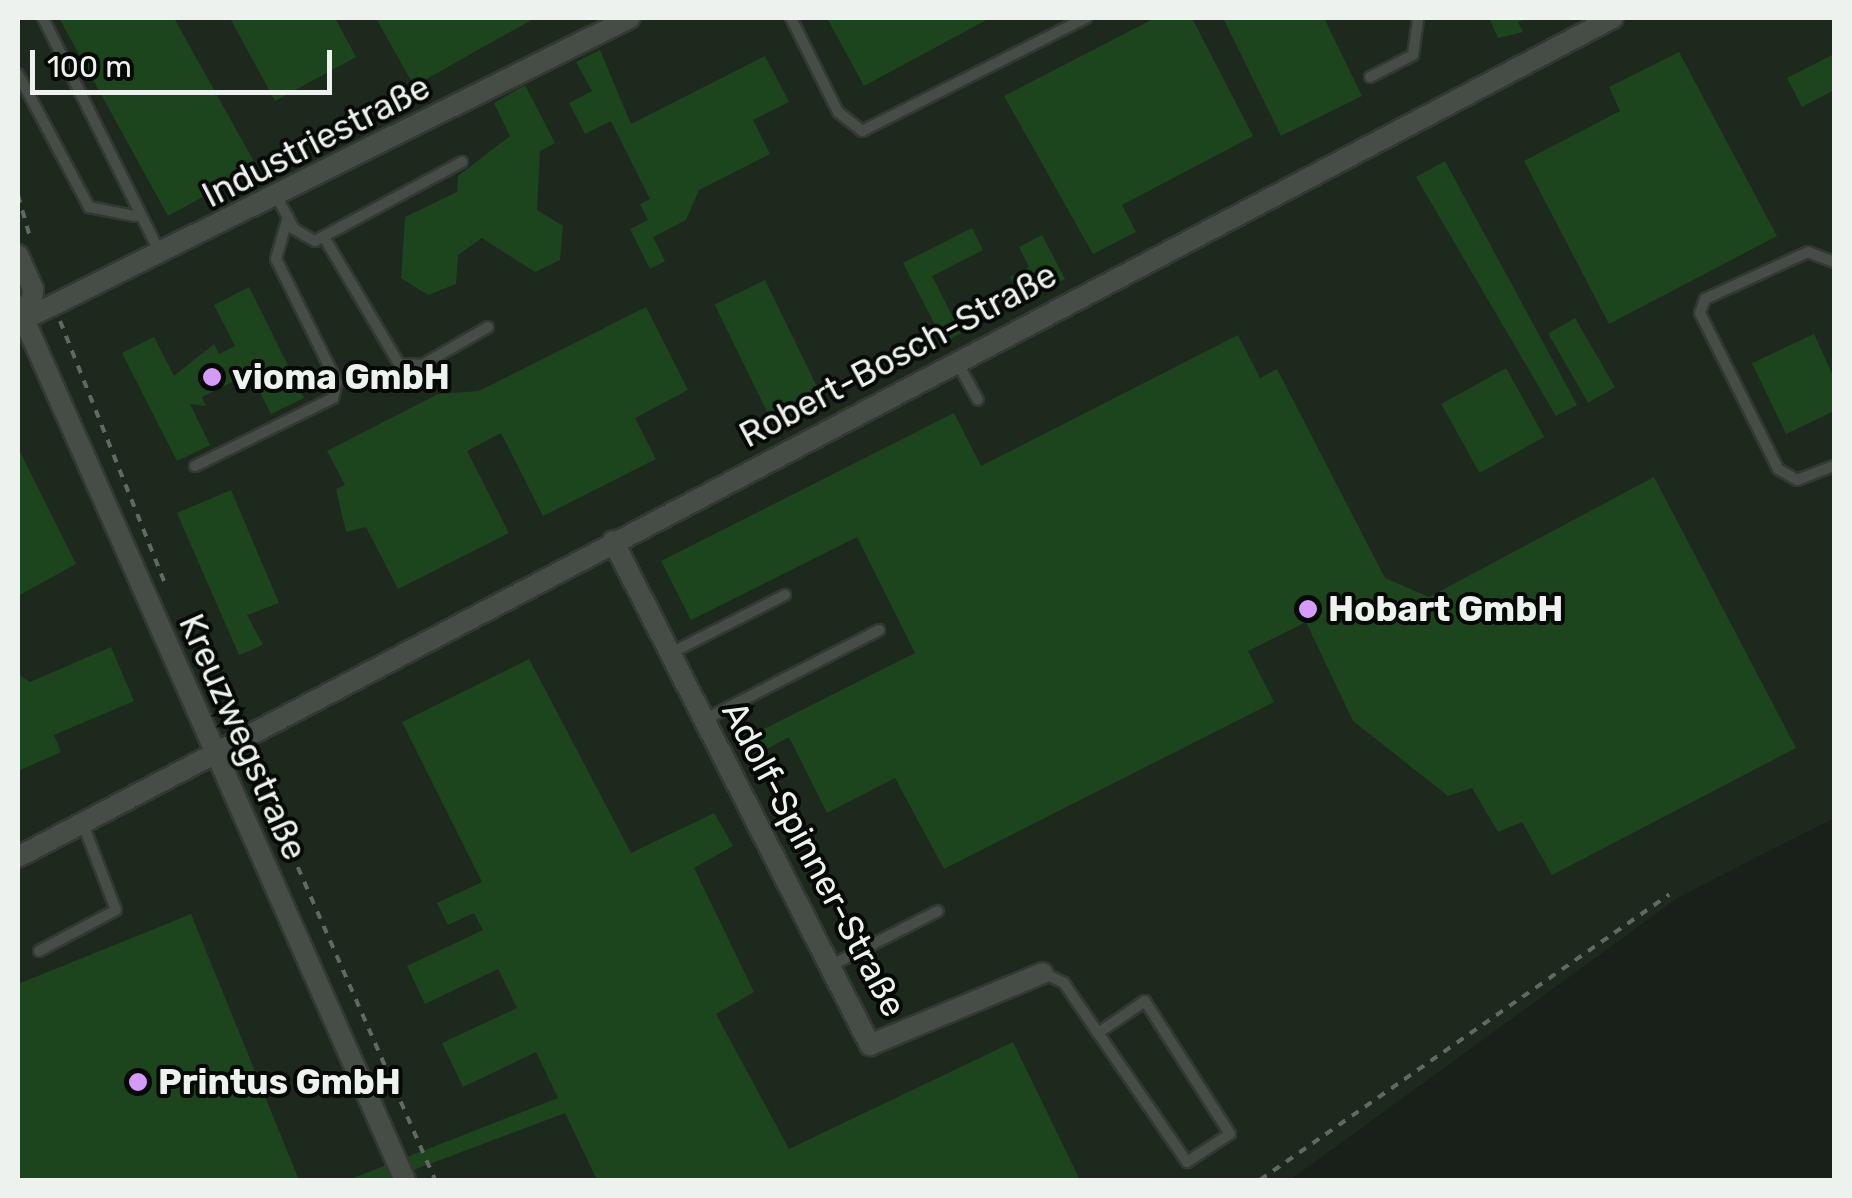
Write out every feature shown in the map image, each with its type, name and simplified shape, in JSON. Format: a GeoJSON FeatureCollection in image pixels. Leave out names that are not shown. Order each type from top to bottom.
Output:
{"type":"FeatureCollection","features":[{"type":"Feature","properties":{"kind":"street","name":"Industriestraße"},"geometry":{"type":"LineString","coordinates":[[22,316],[56,309],[630,18]]}},
{"type":"Feature","properties":{"kind":"street","name":"Robert-Bosch-Straße"},"geometry":{"type":"LineString","coordinates":[[18,857],[213,749],[1613,18]]}},
{"type":"Feature","properties":{"kind":"street","name":"Kreuzwegstraße"},"geometry":{"type":"LineString","coordinates":[[24,251],[33,289],[22,316],[404,1180]]}},
{"type":"Feature","properties":{"kind":"street","name":"Adolf-Spinner-Straße"},"geometry":{"type":"LineString","coordinates":[[613,540],[870,1045],[1043,972]]}},
{"type":"Feature","properties":{"kind":"lane"},"geometry":{"type":"LineString","coordinates":[[43,18],[124,172],[135,216],[161,256]]}},
{"type":"Feature","properties":{"kind":"lane"},"geometry":{"type":"LineString","coordinates":[[791,18],[838,112],[862,131],[1086,18]]}},
{"type":"Feature","properties":{"kind":"lane"},"geometry":{"type":"LineString","coordinates":[[1370,78],[1413,55],[1418,18]]}},
{"type":"Feature","properties":{"kind":"lane"},"geometry":{"type":"LineString","coordinates":[[18,74],[89,207],[135,216]]}},
{"type":"Feature","properties":{"kind":"lane"},"geometry":{"type":"LineString","coordinates":[[277,197],[304,239],[324,237],[462,162]]}},
{"type":"Feature","properties":{"kind":"lane"},"geometry":{"type":"LineString","coordinates":[[195,466],[333,398],[336,382],[276,258],[288,217]]}},
{"type":"Feature","properties":{"kind":"lane"},"geometry":{"type":"LineString","coordinates":[[324,237],[399,364],[422,365],[488,327]]}},
{"type":"Feature","properties":{"kind":"lane"},"geometry":{"type":"LineString","coordinates":[[1834,262],[1808,252],[1706,300],[1700,314],[1778,469],[1797,480],[1834,466]]}},
{"type":"Feature","properties":{"kind":"lane"},"geometry":{"type":"LineString","coordinates":[[956,361],[978,400]]}},
{"type":"Feature","properties":{"kind":"lane"},"geometry":{"type":"LineString","coordinates":[[670,653],[785,595]]}},
{"type":"Feature","properties":{"kind":"lane"},"geometry":{"type":"LineString","coordinates":[[704,720],[879,630]]}},
{"type":"Feature","properties":{"kind":"lane"},"geometry":{"type":"LineString","coordinates":[[39,951],[116,910],[82,823]]}},
{"type":"Feature","properties":{"kind":"lane"},"geometry":{"type":"LineString","coordinates":[[830,966],[938,912]]}},
{"type":"Feature","properties":{"kind":"lane"},"geometry":{"type":"LineString","coordinates":[[1043,972],[1064,983],[1098,1033],[1187,1162],[1230,1134],[1145,1001],[1098,1033]]}},
{"type":"Feature","properties":{"kind":"path"},"geometry":{"type":"LineString","coordinates":[[18,194],[24,251]]}},
{"type":"Feature","properties":{"kind":"path"},"geometry":{"type":"LineString","coordinates":[[56,309],[169,592]]}},
{"type":"Feature","properties":{"kind":"path"},"geometry":{"type":"LineString","coordinates":[[258,807],[285,838],[435,1180]]}},
{"type":"Feature","properties":{"kind":"path"},"geometry":{"type":"LineString","coordinates":[[1260,1180],[1669,895]]}},
{"type":"Feature","properties":{"kind":"path"},"geometry":{"type":"LineString","coordinates":[[1834,1024],[1834,1035]]}},
{"type":"Feature","properties":{"kind":"shaded area"},"geometry":{"type":"Polygon","coordinates":[[[18,18],[1834,18],[1834,818],[1679,897],[1290,1180],[18,1180],[18,18]]]}},
{"type":"Feature","properties":{"kind":"building"},"geometry":{"type":"Polygon","coordinates":[[[59,18],[174,18],[257,167],[168,216],[59,18]]]}},
{"type":"Feature","properties":{"kind":"building"},"geometry":{"type":"Polygon","coordinates":[[[230,18],[335,18],[356,57],[275,101],[230,18]]]}},
{"type":"Feature","properties":{"kind":"building"},"geometry":{"type":"Polygon","coordinates":[[[376,18],[535,18],[414,86],[376,18]]]}},
{"type":"Feature","properties":{"kind":"building"},"geometry":{"type":"Polygon","coordinates":[[[827,18],[990,18],[864,86],[827,18]]]}},
{"type":"Feature","properties":{"kind":"building"},"geometry":{"type":"Polygon","coordinates":[[[1155,18],[1192,18],[1253,136],[1122,205],[1136,232],[1093,254],[1004,96],[1155,18]]]}},
{"type":"Feature","properties":{"kind":"building"},"geometry":{"type":"Polygon","coordinates":[[[1223,18],[1324,18],[1362,96],[1281,136],[1223,18]]]}},
{"type":"Feature","properties":{"kind":"building"},"geometry":{"type":"Polygon","coordinates":[[[1489,18],[1528,18],[1518,22],[1523,32],[1498,38],[1489,18]]]}},
{"type":"Feature","properties":{"kind":"building"},"geometry":{"type":"Polygon","coordinates":[[[600,50],[631,124],[765,56],[789,102],[753,120],[770,154],[699,190],[686,220],[653,237],[665,261],[650,269],[630,229],[648,220],[640,204],[650,199],[611,121],[585,134],[569,103],[592,91],[576,62],[600,50]]]}},
{"type":"Feature","properties":{"kind":"building"},"geometry":{"type":"Polygon","coordinates":[[[1679,52],[1777,236],[1609,324],[1524,161],[1620,111],[1609,87],[1679,52]]]}},
{"type":"Feature","properties":{"kind":"building"},"geometry":{"type":"Polygon","coordinates":[[[1834,54],[1834,90],[1802,107],[1787,78],[1834,54]]]}},
{"type":"Feature","properties":{"kind":"building"},"geometry":{"type":"Polygon","coordinates":[[[525,85],[555,143],[540,151],[537,210],[563,226],[560,260],[535,272],[482,238],[458,255],[456,284],[428,295],[401,278],[405,217],[457,192],[458,176],[510,136],[494,103],[525,85]]]}},
{"type":"Feature","properties":{"kind":"building"},"geometry":{"type":"Polygon","coordinates":[[[1445,161],[1577,405],[1556,416],[1416,177],[1445,161]]]}},
{"type":"Feature","properties":{"kind":"building"},"geometry":{"type":"Polygon","coordinates":[[[972,228],[983,250],[932,276],[961,333],[944,342],[903,263],[972,228]]]}},
{"type":"Feature","properties":{"kind":"building"},"geometry":{"type":"Polygon","coordinates":[[[1042,235],[1065,279],[1023,301],[1010,277],[1029,267],[1019,247],[1042,235]]]}},
{"type":"Feature","properties":{"kind":"building"},"geometry":{"type":"Polygon","coordinates":[[[765,280],[827,408],[777,432],[715,305],[765,280]]]}},
{"type":"Feature","properties":{"kind":"building"},"geometry":{"type":"Polygon","coordinates":[[[249,287],[304,398],[271,414],[250,373],[202,397],[206,406],[190,404],[210,445],[177,461],[122,353],[154,337],[174,376],[214,344],[219,354],[235,346],[214,305],[249,287]]]}},
{"type":"Feature","properties":{"kind":"building"},"geometry":{"type":"Polygon","coordinates":[[[646,307],[688,390],[635,418],[656,459],[543,516],[501,433],[467,451],[509,533],[398,589],[366,527],[346,532],[336,489],[345,485],[327,451],[438,394],[479,391],[646,307]]]}},
{"type":"Feature","properties":{"kind":"building"},"geometry":{"type":"Polygon","coordinates":[[[1575,318],[1615,387],[1588,403],[1548,334],[1575,318]]]}},
{"type":"Feature","properties":{"kind":"building"},"geometry":{"type":"Polygon","coordinates":[[[1814,334],[1834,378],[1834,411],[1786,434],[1752,363],[1814,334]]]}},
{"type":"Feature","properties":{"kind":"building","name":"Hobart GmbH"},"geometry":{"type":"Polygon","coordinates":[[[1238,335],[1260,378],[1277,369],[1385,578],[1429,597],[1654,477],[1796,748],[1552,875],[1522,822],[1498,832],[1472,788],[1448,796],[1353,721],[1306,622],[1248,651],[1274,702],[944,869],[895,778],[827,813],[789,737],[765,750],[756,733],[915,653],[857,537],[691,620],[661,561],[954,413],[981,466],[1238,335]]]}},
{"type":"Feature","properties":{"kind":"building"},"geometry":{"type":"Polygon","coordinates":[[[1506,368],[1544,437],[1480,473],[1441,404],[1506,368]]]}},
{"type":"Feature","properties":{"kind":"building"},"geometry":{"type":"Polygon","coordinates":[[[18,448],[76,564],[18,596],[18,448]]]}},
{"type":"Feature","properties":{"kind":"building"},"geometry":{"type":"Polygon","coordinates":[[[231,490],[279,603],[247,615],[263,645],[239,655],[177,513],[231,490]]]}},
{"type":"Feature","properties":{"kind":"building"},"geometry":{"type":"Polygon","coordinates":[[[111,647],[134,701],[54,735],[61,752],[18,771],[18,674],[30,682],[111,647]]]}},
{"type":"Feature","properties":{"kind":"building"},"geometry":{"type":"Polygon","coordinates":[[[529,659],[631,853],[714,813],[733,846],[694,868],[754,992],[716,1014],[789,1149],[1013,1042],[1080,1180],[597,1180],[565,1113],[387,1180],[348,1180],[558,1098],[536,1052],[463,1087],[442,1043],[517,1008],[498,969],[425,1004],[407,966],[483,930],[474,913],[448,925],[437,903],[482,882],[402,722],[529,659]]]}},
{"type":"Feature","properties":{"kind":"building","name":"Printus GmbH"},"geometry":{"type":"Polygon","coordinates":[[[191,914],[299,1180],[18,1180],[18,984],[191,914]]]}},
{"type":"Feature","properties":{"kind":"place","name":"vioma GmbH"},"geometry":{"type":"Point","coordinates":[212,377]}},
{"type":"Feature","properties":{"kind":"place","name":"Hobart GmbH"},"geometry":{"type":"Point","coordinates":[1308,609]}},
{"type":"Feature","properties":{"kind":"place","name":"Printus GmbH"},"geometry":{"type":"Point","coordinates":[138,1082]}}]}
